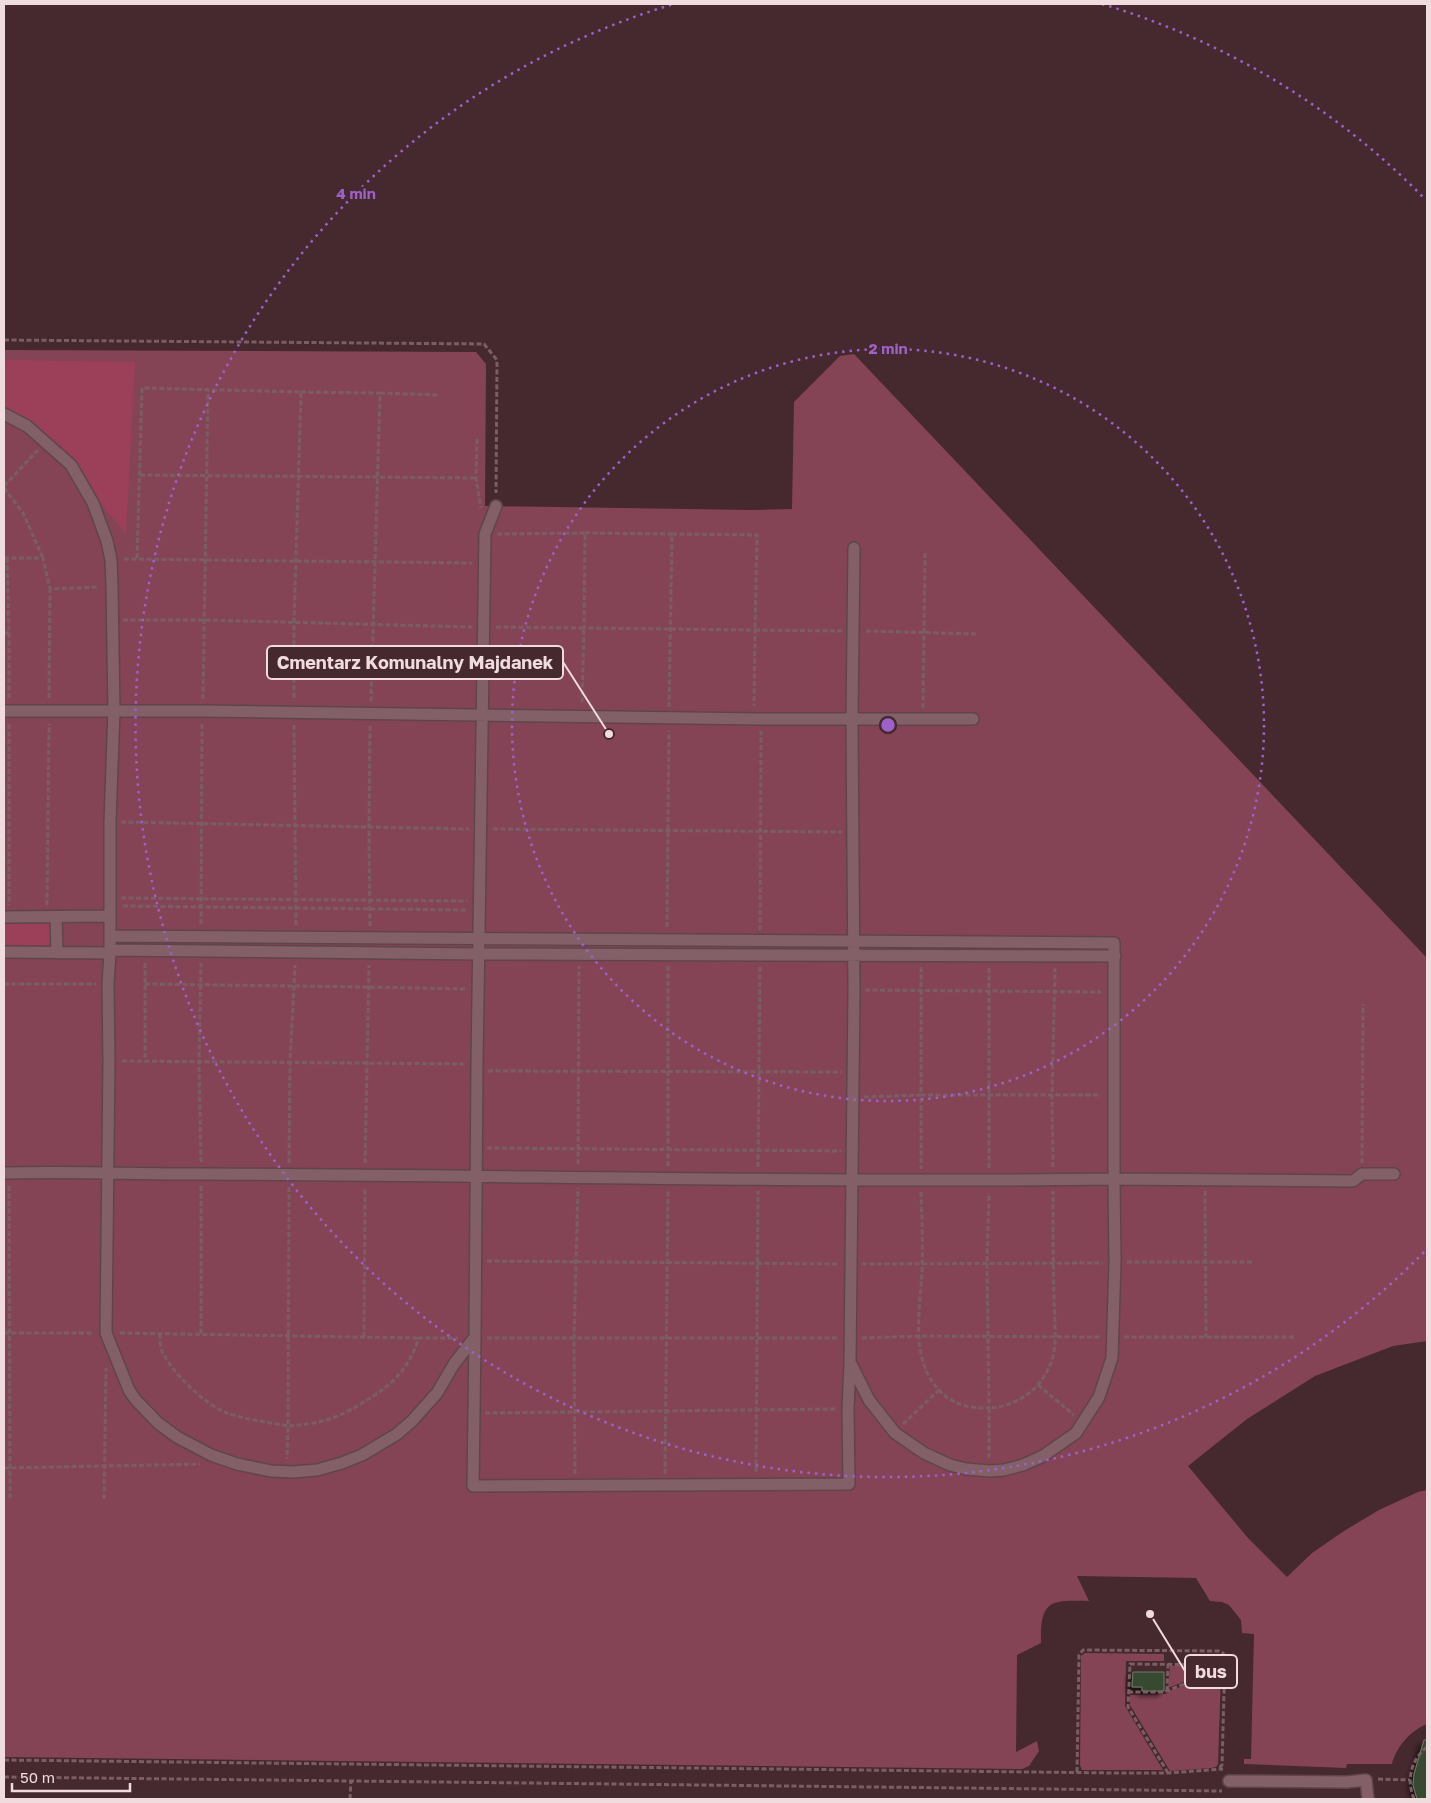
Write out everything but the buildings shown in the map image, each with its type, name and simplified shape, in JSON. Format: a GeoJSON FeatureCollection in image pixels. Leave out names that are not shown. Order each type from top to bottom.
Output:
{"type":"FeatureCollection","features":[{"type":"Feature","properties":{"kind":"street"},"geometry":{"type":"LineString","coordinates":[[4,414],[27,426],[71,465],[93,503],[107,541],[111,560],[114,710],[110,822],[111,907],[108,984],[106,1333],[129,1390],[150,1416],[170,1432],[211,1455],[248,1467],[271,1471],[318,1470],[362,1455],[397,1434],[412,1421],[437,1393],[454,1364],[475,1338]]}},
{"type":"Feature","properties":{"kind":"street"},"geometry":{"type":"LineString","coordinates":[[496,506],[485,534],[473,1486],[756,1486],[849,1484],[848,1409],[854,990],[852,832],[854,548]]}},
{"type":"Feature","properties":{"kind":"street"},"geometry":{"type":"LineString","coordinates":[[6,711],[202,711],[582,718],[974,719]]}},
{"type":"Feature","properties":{"kind":"street"},"geometry":{"type":"LineString","coordinates":[[6,917],[52,917],[111,907]]}},
{"type":"Feature","properties":{"kind":"street"},"geometry":{"type":"LineString","coordinates":[[52,917],[57,953]]}},
{"type":"Feature","properties":{"kind":"street"},"geometry":{"type":"LineString","coordinates":[[110,936],[1114,943],[1115,1262],[1112,1358],[1101,1392],[1083,1424],[1067,1441],[1043,1456],[1023,1465],[1004,1470],[990,1471],[966,1469],[950,1465],[924,1453],[895,1433],[870,1400],[850,1362]]}},
{"type":"Feature","properties":{"kind":"street"},"geometry":{"type":"LineString","coordinates":[[4,952],[57,953],[145,950],[479,954],[1115,956]]}},
{"type":"Feature","properties":{"kind":"street"},"geometry":{"type":"LineString","coordinates":[[6,1173],[289,1173],[668,1179],[1353,1181],[1362,1174],[1394,1174]]}},
{"type":"Feature","properties":{"kind":"street"},"geometry":{"type":"LineString","coordinates":[[1228,1786],[1366,1780],[1368,1799]]}},
{"type":"Feature","properties":{"kind":"path"},"geometry":{"type":"LineString","coordinates":[[4,340],[484,344],[497,360],[496,506]]}},
{"type":"Feature","properties":{"kind":"path"},"geometry":{"type":"LineString","coordinates":[[138,558],[142,388],[437,395]]}},
{"type":"Feature","properties":{"kind":"path"},"geometry":{"type":"LineString","coordinates":[[202,936],[200,907],[202,711],[208,390]]}},
{"type":"Feature","properties":{"kind":"path"},"geometry":{"type":"LineString","coordinates":[[296,938],[294,622],[301,392]]}},
{"type":"Feature","properties":{"kind":"path"},"geometry":{"type":"LineString","coordinates":[[370,939],[370,714],[380,393]]}},
{"type":"Feature","properties":{"kind":"path"},"geometry":{"type":"LineString","coordinates":[[476,439],[476,478],[485,534],[757,535],[755,630],[760,832],[760,941]]}},
{"type":"Feature","properties":{"kind":"path"},"geometry":{"type":"LineString","coordinates":[[46,442],[4,487],[23,513],[43,558],[50,588],[49,711],[52,917]]}},
{"type":"Feature","properties":{"kind":"path"},"geometry":{"type":"LineString","coordinates":[[140,475],[476,478]]}},
{"type":"Feature","properties":{"kind":"path"},"geometry":{"type":"LineString","coordinates":[[582,718],[585,533]]}},
{"type":"Feature","properties":{"kind":"path"},"geometry":{"type":"LineString","coordinates":[[667,940],[672,534]]}},
{"type":"Feature","properties":{"kind":"path"},"geometry":{"type":"LineString","coordinates":[[922,719],[925,553]]}},
{"type":"Feature","properties":{"kind":"path"},"geometry":{"type":"LineString","coordinates":[[6,917],[9,887],[9,780],[6,711],[9,633],[5,558],[43,558]]}},
{"type":"Feature","properties":{"kind":"path"},"geometry":{"type":"LineString","coordinates":[[111,560],[138,558],[485,563]]}},
{"type":"Feature","properties":{"kind":"path"},"geometry":{"type":"LineString","coordinates":[[50,588],[112,586]]}},
{"type":"Feature","properties":{"kind":"path"},"geometry":{"type":"LineString","coordinates":[[113,620],[755,630]]}},
{"type":"Feature","properties":{"kind":"path"},"geometry":{"type":"LineString","coordinates":[[4,633],[9,633]]}},
{"type":"Feature","properties":{"kind":"path"},"geometry":{"type":"LineString","coordinates":[[4,780],[9,780]]}},
{"type":"Feature","properties":{"kind":"path"},"geometry":{"type":"LineString","coordinates":[[110,822],[481,829],[852,832]]}},
{"type":"Feature","properties":{"kind":"path"},"geometry":{"type":"LineString","coordinates":[[4,858],[9,858]]}},
{"type":"Feature","properties":{"kind":"path"},"geometry":{"type":"LineString","coordinates":[[4,887],[9,887]]}},
{"type":"Feature","properties":{"kind":"path"},"geometry":{"type":"LineString","coordinates":[[111,907],[201,898],[369,900],[480,905]]}},
{"type":"Feature","properties":{"kind":"path"},"geometry":{"type":"LineString","coordinates":[[111,907],[369,909],[480,905]]}},
{"type":"Feature","properties":{"kind":"path"},"geometry":{"type":"LineString","coordinates":[[145,950],[145,1061]]}},
{"type":"Feature","properties":{"kind":"path"},"geometry":{"type":"LineString","coordinates":[[201,951],[199,1062],[201,1334]]}},
{"type":"Feature","properties":{"kind":"path"},"geometry":{"type":"LineString","coordinates":[[286,1472],[288,1426],[290,1062],[295,952]]}},
{"type":"Feature","properties":{"kind":"path"},"geometry":{"type":"LineString","coordinates":[[364,1336],[369,953]]}},
{"type":"Feature","properties":{"kind":"path"},"geometry":{"type":"LineString","coordinates":[[575,1485],[574,1339],[577,1262],[579,954]]}},
{"type":"Feature","properties":{"kind":"path"},"geometry":{"type":"LineString","coordinates":[[665,1485],[668,954]]}},
{"type":"Feature","properties":{"kind":"path"},"geometry":{"type":"LineString","coordinates":[[756,1486],[760,955]]}},
{"type":"Feature","properties":{"kind":"path"},"geometry":{"type":"LineString","coordinates":[[920,956],[922,1264],[919,1336],[921,1360],[925,1372],[939,1390],[952,1402],[964,1406],[989,1408],[1002,1406],[1018,1400],[1028,1395],[1038,1385],[1051,1362],[1055,1337],[1052,1096],[1055,956]]}},
{"type":"Feature","properties":{"kind":"path"},"geometry":{"type":"LineString","coordinates":[[989,956],[987,1264],[990,1471]]}},
{"type":"Feature","properties":{"kind":"path"},"geometry":{"type":"LineString","coordinates":[[4,984],[108,984]]}},
{"type":"Feature","properties":{"kind":"path"},"geometry":{"type":"LineString","coordinates":[[145,984],[294,987],[368,986],[479,990]]}},
{"type":"Feature","properties":{"kind":"path"},"geometry":{"type":"LineString","coordinates":[[854,990],[1115,992]]}},
{"type":"Feature","properties":{"kind":"path"},"geometry":{"type":"LineString","coordinates":[[1362,1174],[1363,1004]]}},
{"type":"Feature","properties":{"kind":"path"},"geometry":{"type":"LineString","coordinates":[[109,1061],[368,1063],[578,1072],[853,1072]]}},
{"type":"Feature","properties":{"kind":"path"},"geometry":{"type":"LineString","coordinates":[[853,1097],[1114,1095]]}},
{"type":"Feature","properties":{"kind":"path"},"geometry":{"type":"LineString","coordinates":[[477,1148],[852,1151]]}},
{"type":"Feature","properties":{"kind":"path"},"geometry":{"type":"LineString","coordinates":[[6,1173],[10,1334],[10,1498]]}},
{"type":"Feature","properties":{"kind":"path"},"geometry":{"type":"LineString","coordinates":[[1205,1180],[1206,1337]]}},
{"type":"Feature","properties":{"kind":"path"},"geometry":{"type":"LineString","coordinates":[[476,1261],[758,1264],[1252,1262]]}},
{"type":"Feature","properties":{"kind":"path"},"geometry":{"type":"LineString","coordinates":[[4,1334],[106,1333],[574,1339],[919,1336],[1294,1337]]}},
{"type":"Feature","properties":{"kind":"path"},"geometry":{"type":"LineString","coordinates":[[160,1334],[161,1347],[166,1359],[208,1402],[226,1413],[288,1426],[336,1418],[350,1412],[377,1395],[391,1385],[404,1370],[413,1355],[419,1338]]}},
{"type":"Feature","properties":{"kind":"path"},"geometry":{"type":"LineString","coordinates":[[104,1498],[106,1361]]}},
{"type":"Feature","properties":{"kind":"path"},"geometry":{"type":"LineString","coordinates":[[1038,1385],[1083,1424]]}},
{"type":"Feature","properties":{"kind":"path"},"geometry":{"type":"LineString","coordinates":[[895,1433],[939,1390]]}},
{"type":"Feature","properties":{"kind":"path"},"geometry":{"type":"LineString","coordinates":[[474,1413],[848,1409]]}},
{"type":"Feature","properties":{"kind":"path"},"geometry":{"type":"LineString","coordinates":[[4,1468],[203,1464],[211,1455]]}},
{"type":"Feature","properties":{"kind":"path"},"geometry":{"type":"LineString","coordinates":[[1077,1772],[1079,1655],[1083,1650],[1219,1651],[1223,1653],[1225,1657],[1222,1765],[1218,1770]]}},
{"type":"Feature","properties":{"kind":"path"},"geometry":{"type":"LineString","coordinates":[[1168,1773],[1128,1706],[1130,1664],[1224,1667]]}},
{"type":"Feature","properties":{"kind":"path"},"geometry":{"type":"LineString","coordinates":[[1167,1691],[1168,1664]]}},
{"type":"Feature","properties":{"kind":"path"},"geometry":{"type":"LineString","coordinates":[[1128,1692],[1167,1691],[1224,1667]]}},
{"type":"Feature","properties":{"kind":"path"},"geometry":{"type":"LineString","coordinates":[[1414,1799],[1410,1780],[1411,1773],[1416,1759],[1427,1746]]}},
{"type":"Feature","properties":{"kind":"path"},"geometry":{"type":"LineString","coordinates":[[4,1760],[1168,1773],[1225,1769]]}},
{"type":"Feature","properties":{"kind":"path"},"geometry":{"type":"LineString","coordinates":[[4,1777],[1228,1786]]}},
{"type":"Feature","properties":{"kind":"path"},"geometry":{"type":"LineString","coordinates":[[1392,1779],[1410,1780]]}},
{"type":"Feature","properties":{"kind":"path"},"geometry":{"type":"LineString","coordinates":[[350,1799],[351,1781]]}},
{"type":"Feature","properties":{"kind":"shaded area"},"geometry":{"type":"Polygon","coordinates":[[[4,350],[476,352],[486,364],[485,506],[751,510],[792,509],[794,402],[840,356],[854,354],[1427,958],[1427,1341],[1393,1346],[1315,1376],[1247,1419],[1188,1466],[1248,1538],[1287,1577],[1312,1553],[1344,1531],[1379,1510],[1418,1492],[1427,1490],[1427,1724],[1415,1730],[1405,1740],[1397,1751],[1392,1764],[1347,1764],[1346,1768],[1244,1764],[1244,1759],[1251,1759],[1254,1634],[1242,1633],[1241,1620],[1229,1605],[1210,1601],[1196,1578],[1077,1576],[1089,1601],[1065,1601],[1050,1605],[1045,1611],[1043,1618],[1041,1643],[1017,1655],[1016,1752],[1037,1741],[1039,1751],[1029,1766],[1022,1769],[4,1757],[4,350]]]}},
{"type":"Feature","properties":{"kind":"shaded area"},"geometry":{"type":"Polygon","coordinates":[[[4,360],[135,362],[126,534],[94,495],[70,459],[37,426],[4,410],[4,360]]]}},
{"type":"Feature","properties":{"kind":"shaded area"},"geometry":{"type":"Polygon","coordinates":[[[4,923],[51,924],[51,948],[4,948],[4,923]]]}},
{"type":"Feature","properties":{"kind":"shaded area"},"geometry":{"type":"Polygon","coordinates":[[[1085,1653],[1164,1654],[1164,1661],[1126,1661],[1125,1706],[1163,1770],[1082,1770],[1080,1765],[1081,1656],[1085,1653]]]}},
{"type":"Feature","properties":{"kind":"shaded area"},"geometry":{"type":"Polygon","coordinates":[[[1170,1666],[1224,1666],[1168,1688],[1170,1666]]]}},
{"type":"Feature","properties":{"kind":"shaded area"},"geometry":{"type":"Polygon","coordinates":[[[1221,1673],[1218,1764],[1216,1767],[1211,1768],[1170,1771],[1130,1705],[1130,1695],[1166,1694],[1169,1691],[1221,1673]]]}},
{"type":"Feature","properties":{"kind":"place","name":"Cmentarz Komunalny Majdanek"},"geometry":{"type":"Point","coordinates":[609,734]}},
{"type":"Feature","properties":{"kind":"place","name":"bus"},"geometry":{"type":"Point","coordinates":[1150,1614]}}]}
